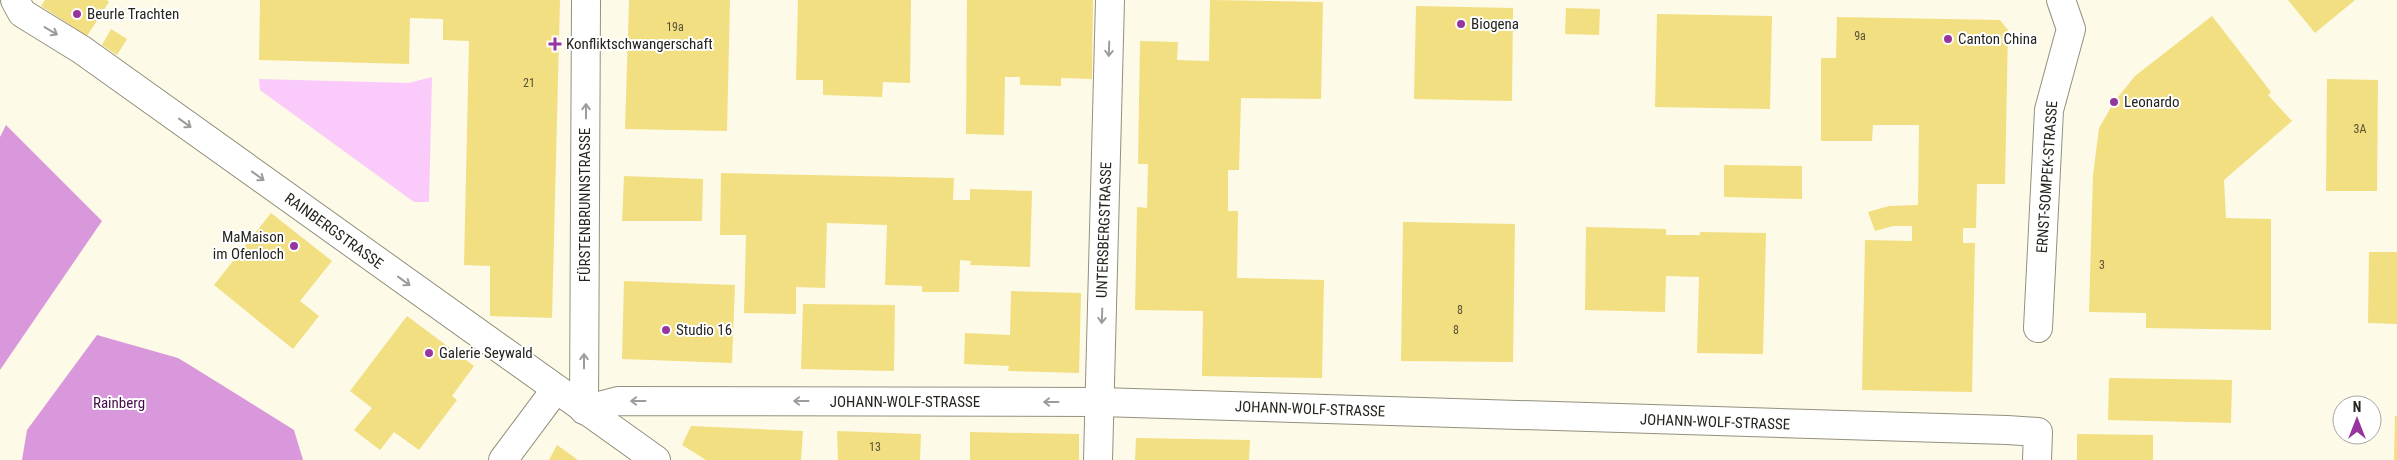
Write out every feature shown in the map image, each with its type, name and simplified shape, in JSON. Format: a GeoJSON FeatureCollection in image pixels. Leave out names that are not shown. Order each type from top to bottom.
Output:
{"type":"FeatureCollection","features":[{"type":"Feature","properties":{"kind":"street","name":"RAINBERGSTRASSE"},"geometry":{"type":"LineString","coordinates":[[15,0],[22,13],[82,50],[656,460]]}},
{"type":"Feature","properties":{"kind":"street","name":"FÜRSTENBRUNNSTRASSE"},"geometry":{"type":"LineString","coordinates":[[584,410],[586,0]]}},
{"type":"Feature","properties":{"kind":"street","name":"UNTERSBERGSTRASSE"},"geometry":{"type":"LineString","coordinates":[[1098,460],[1110,0]]}},
{"type":"Feature","properties":{"kind":"street","name":"ERNST-SOMPEK-STRASSE"},"geometry":{"type":"LineString","coordinates":[[2038,328],[2049,110],[2071,29],[2061,0]]}},
{"type":"Feature","properties":{"kind":"street"},"geometry":{"type":"LineString","coordinates":[[503,460],[556,389]]}},
{"type":"Feature","properties":{"kind":"street","name":"JOHANN-WOLF-STRASSE"},"geometry":{"type":"LineString","coordinates":[[584,410],[618,400],[1100,402],[2038,432],[2038,460]]}},
{"type":"Feature","properties":{"kind":"shaded area"},"geometry":{"type":"Polygon","coordinates":[[[432,77],[429,202],[414,202],[260,90],[259,79],[409,83],[432,77]]]}},
{"type":"Feature","properties":{"kind":"green space"},"geometry":{"type":"Polygon","coordinates":[[[6,125],[102,221],[0,370],[0,137],[6,125]]]}},
{"type":"Feature","properties":{"kind":"green space","name":"Rainberg"},"geometry":{"type":"Polygon","coordinates":[[[97,335],[178,358],[188,364],[294,430],[303,460],[22,460],[27,430],[97,335]]]}},
{"type":"Feature","properties":{"kind":"building","name":"Beurle Trachten"},"geometry":{"type":"Polygon","coordinates":[[[45,0],[107,0],[109,2],[87,36],[41,6],[45,0]]]}},
{"type":"Feature","properties":{"kind":"building"},"geometry":{"type":"Polygon","coordinates":[[[260,0],[560,0],[552,318],[490,316],[490,266],[464,265],[469,41],[443,40],[443,19],[410,18],[409,64],[259,60],[260,0]]]}},
{"type":"Feature","properties":{"kind":"building"},"geometry":{"type":"Polygon","coordinates":[[[629,0],[730,0],[727,131],[625,129],[629,0]]]}},
{"type":"Feature","properties":{"kind":"building"},"geometry":{"type":"Polygon","coordinates":[[[798,0],[911,0],[910,83],[883,82],[882,97],[823,95],[823,80],[796,80],[798,0]]]}},
{"type":"Feature","properties":{"kind":"building"},"geometry":{"type":"Polygon","coordinates":[[[967,0],[1093,0],[1092,79],[1061,78],[1061,86],[1020,85],[1020,77],[1005,77],[1004,135],[966,134],[967,0]]]}},
{"type":"Feature","properties":{"kind":"building"},"geometry":{"type":"Polygon","coordinates":[[[1210,0],[1323,2],[1321,99],[1241,98],[1239,170],[1228,170],[1228,211],[1238,211],[1237,278],[1324,280],[1322,378],[1202,376],[1203,311],[1135,310],[1137,207],[1147,208],[1148,164],[1138,164],[1140,41],[1178,42],[1177,60],[1209,61],[1210,0]]]}},
{"type":"Feature","properties":{"kind":"building"},"geometry":{"type":"Polygon","coordinates":[[[2288,0],[2355,0],[2315,33],[2288,0]]]}},
{"type":"Feature","properties":{"kind":"building"},"geometry":{"type":"Polygon","coordinates":[[[1416,6],[1513,8],[1512,101],[1414,99],[1416,6]]]}},
{"type":"Feature","properties":{"kind":"building"},"geometry":{"type":"Polygon","coordinates":[[[1566,8],[1600,9],[1599,35],[1565,34],[1566,8]]]}},
{"type":"Feature","properties":{"kind":"building"},"geometry":{"type":"Polygon","coordinates":[[[1657,14],[1772,16],[1770,109],[1655,107],[1657,14]]]}},
{"type":"Feature","properties":{"kind":"building"},"geometry":{"type":"Polygon","coordinates":[[[2212,16],[2271,92],[2268,95],[2292,121],[2224,180],[2226,218],[2271,219],[2271,330],[2146,328],[2146,313],[2089,312],[2093,175],[2099,128],[2114,102],[2135,76],[2212,16]]]}},
{"type":"Feature","properties":{"kind":"building"},"geometry":{"type":"Polygon","coordinates":[[[1837,17],[2000,20],[2008,30],[2005,184],[1977,184],[1976,228],[1963,228],[1963,243],[1975,243],[1972,392],[1862,390],[1865,240],[1912,241],[1912,226],[1893,226],[1875,231],[1868,212],[1889,206],[1918,205],[1919,125],[1873,125],[1872,141],[1821,141],[1821,58],[1836,58],[1837,17]]]}},
{"type":"Feature","properties":{"kind":"building"},"geometry":{"type":"Polygon","coordinates":[[[111,29],[127,39],[117,55],[102,45],[111,29]]]}},
{"type":"Feature","properties":{"kind":"building"},"geometry":{"type":"Polygon","coordinates":[[[2327,79],[2378,80],[2377,191],[2326,191],[2327,79]]]}},
{"type":"Feature","properties":{"kind":"building"},"geometry":{"type":"Polygon","coordinates":[[[1724,165],[1802,166],[1802,199],[1724,197],[1724,165]]]}},
{"type":"Feature","properties":{"kind":"building"},"geometry":{"type":"Polygon","coordinates":[[[721,173],[954,178],[953,200],[970,200],[970,189],[1032,191],[1030,267],[970,265],[971,261],[960,260],[959,292],[922,292],[922,286],[885,285],[887,225],[827,223],[825,288],[796,287],[796,314],[744,313],[746,235],[720,235],[721,173]]]}},
{"type":"Feature","properties":{"kind":"building"},"geometry":{"type":"Polygon","coordinates":[[[624,176],[703,179],[702,221],[622,221],[624,176]]]}},
{"type":"Feature","properties":{"kind":"building"},"geometry":{"type":"Polygon","coordinates":[[[271,213],[332,261],[300,301],[319,316],[293,349],[214,285],[271,213]]]}},
{"type":"Feature","properties":{"kind":"building"},"geometry":{"type":"Polygon","coordinates":[[[1403,222],[1515,224],[1513,362],[1401,361],[1403,222]]]}},
{"type":"Feature","properties":{"kind":"building"},"geometry":{"type":"Polygon","coordinates":[[[1586,227],[1666,229],[1666,235],[1700,235],[1700,232],[1766,233],[1763,354],[1697,353],[1699,277],[1666,276],[1665,312],[1585,310],[1586,227]]]}},
{"type":"Feature","properties":{"kind":"building"},"geometry":{"type":"Polygon","coordinates":[[[2369,252],[2397,252],[2397,324],[2368,323],[2369,252]]]}},
{"type":"Feature","properties":{"kind":"building"},"geometry":{"type":"Polygon","coordinates":[[[624,281],[735,285],[732,363],[622,359],[624,281]]]}},
{"type":"Feature","properties":{"kind":"building"},"geometry":{"type":"Polygon","coordinates":[[[1011,291],[1081,293],[1079,373],[1008,371],[1009,366],[964,364],[965,333],[1010,335],[1011,291]]]}},
{"type":"Feature","properties":{"kind":"building"},"geometry":{"type":"Polygon","coordinates":[[[803,304],[895,305],[894,371],[801,369],[803,304]]]}},
{"type":"Feature","properties":{"kind":"building"},"geometry":{"type":"Polygon","coordinates":[[[407,316],[474,366],[452,396],[457,400],[419,450],[394,432],[380,450],[354,430],[372,408],[350,391],[407,316]]]}},
{"type":"Feature","properties":{"kind":"building"},"geometry":{"type":"Polygon","coordinates":[[[2109,378],[2232,380],[2231,423],[2108,420],[2109,378]]]}},
{"type":"Feature","properties":{"kind":"building"},"geometry":{"type":"Polygon","coordinates":[[[2395,416],[2397,416],[2397,460],[2394,460],[2395,416]]]}},
{"type":"Feature","properties":{"kind":"building"},"geometry":{"type":"Polygon","coordinates":[[[691,426],[803,431],[801,460],[706,460],[682,445],[691,426]]]}},
{"type":"Feature","properties":{"kind":"building"},"geometry":{"type":"Polygon","coordinates":[[[837,431],[921,434],[920,460],[838,460],[837,431]]]}},
{"type":"Feature","properties":{"kind":"building"},"geometry":{"type":"Polygon","coordinates":[[[970,432],[1079,434],[1079,460],[970,460],[970,432]]]}},
{"type":"Feature","properties":{"kind":"building"},"geometry":{"type":"Polygon","coordinates":[[[2077,434],[2153,435],[2153,460],[2077,460],[2077,434]]]}},
{"type":"Feature","properties":{"kind":"building"},"geometry":{"type":"Polygon","coordinates":[[[1136,438],[1250,440],[1249,460],[1135,460],[1136,438]]]}},
{"type":"Feature","properties":{"kind":"building"},"geometry":{"type":"Polygon","coordinates":[[[557,445],[578,460],[549,460],[557,445]]]}},
{"type":"Feature","properties":{"kind":"place","name":"Beurle Trachten"},"geometry":{"type":"Point","coordinates":[77,14]}},
{"type":"Feature","properties":{"kind":"place","name":"Biogena"},"geometry":{"type":"Point","coordinates":[1461,24]}},
{"type":"Feature","properties":{"kind":"place","name":"Canton China"},"geometry":{"type":"Point","coordinates":[1948,39]}},
{"type":"Feature","properties":{"kind":"place","name":"Konfliktschwangerschaft"},"geometry":{"type":"Point","coordinates":[555,44]}},
{"type":"Feature","properties":{"kind":"place","name":"Leonardo"},"geometry":{"type":"Point","coordinates":[2114,102]}},
{"type":"Feature","properties":{"kind":"place","name":"MaMaison im Ofenloch"},"geometry":{"type":"Point","coordinates":[294,246]}},
{"type":"Feature","properties":{"kind":"place","name":"Studio 16"},"geometry":{"type":"Point","coordinates":[666,330]}},
{"type":"Feature","properties":{"kind":"place","name":"Galerie Seywald"},"geometry":{"type":"Point","coordinates":[429,353]}}]}
